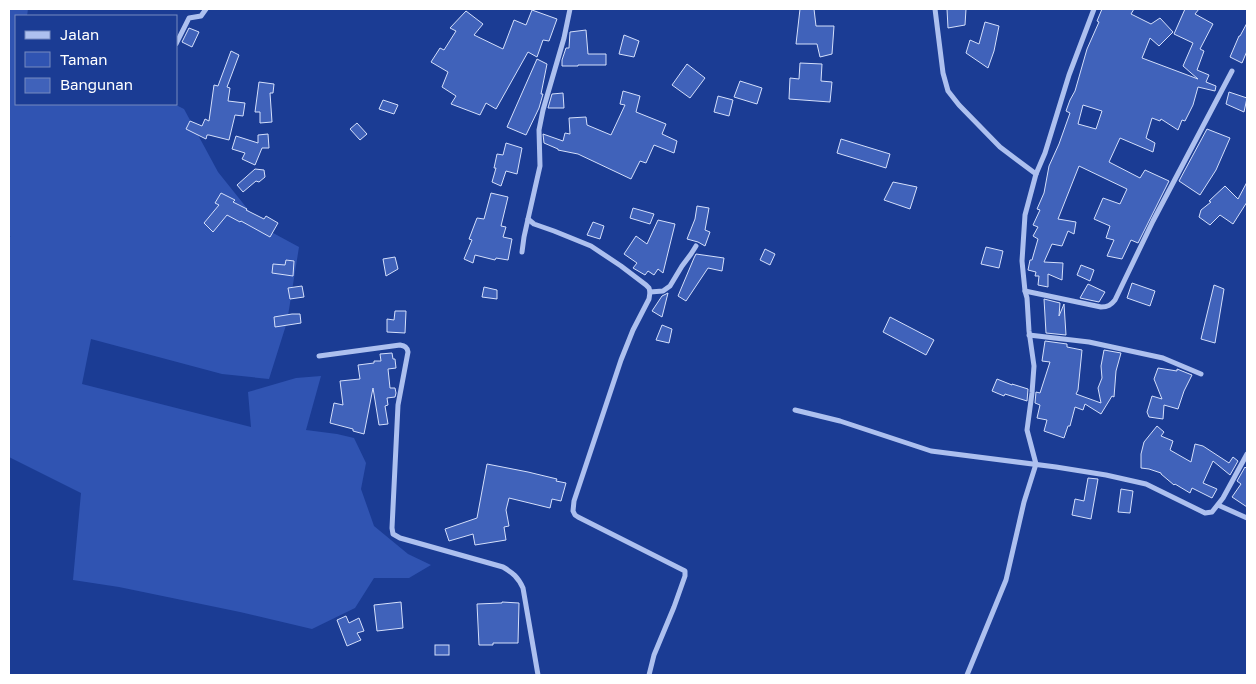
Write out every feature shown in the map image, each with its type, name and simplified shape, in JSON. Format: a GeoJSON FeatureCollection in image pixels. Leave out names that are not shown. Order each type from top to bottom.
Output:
{"type":"FeatureCollection","features":[{"type":"Feature","properties":{"kind":"street"},"geometry":{"type":"LineString","coordinates":[[178,40],[189,18],[201,16],[206,9]]}},
{"type":"Feature","properties":{"kind":"street"},"geometry":{"type":"LineString","coordinates":[[522,252],[540,166],[539,130],[570,9]]}},
{"type":"Feature","properties":{"kind":"street"},"geometry":{"type":"LineString","coordinates":[[935,9],[943,73],[948,91],[1000,147],[1036,174]]}},
{"type":"Feature","properties":{"kind":"street"},"geometry":{"type":"LineString","coordinates":[[967,675],[1006,580],[1024,502],[1036,464],[1026,430],[1034,366],[1022,261],[1025,215],[1036,174],[1045,153],[1069,75],[1094,9]]}},
{"type":"Feature","properties":{"kind":"street"},"geometry":{"type":"LineString","coordinates":[[1025,291],[1101,307],[1112,305],[1153,221],[1232,71]]}},
{"type":"Feature","properties":{"kind":"street"},"geometry":{"type":"LineString","coordinates":[[528,219],[534,224],[591,246],[649,288],[649,299],[633,330],[621,360],[573,509],[574,515],[685,571],[674,607],[654,655],[649,675]]}},
{"type":"Feature","properties":{"kind":"street"},"geometry":{"type":"LineString","coordinates":[[650,292],[663,291],[670,286],[696,246]]}},
{"type":"Feature","properties":{"kind":"street"},"geometry":{"type":"LineString","coordinates":[[1029,335],[1089,342],[1163,358],[1201,374]]}},
{"type":"Feature","properties":{"kind":"street"},"geometry":{"type":"LineString","coordinates":[[319,356],[400,345],[407,348],[408,352],[398,405],[393,534],[400,538],[503,567],[512,572],[519,579],[523,588],[538,675]]}},
{"type":"Feature","properties":{"kind":"street"},"geometry":{"type":"LineString","coordinates":[[795,410],[840,421],[931,451],[1036,464],[1106,475],[1146,484],[1205,513],[1212,512],[1224,497],[1247,454]]}},
{"type":"Feature","properties":{"kind":"street"},"geometry":{"type":"LineString","coordinates":[[1218,505],[1247,518]]}},
{"type":"Feature","properties":{"kind":"green space"},"geometry":{"type":"Polygon","coordinates":[[[9,9],[28,9],[27,15],[15,15],[15,105],[176,105],[184,109],[218,172],[262,227],[299,247],[287,322],[269,379],[222,374],[91,339],[82,384],[251,427],[248,392],[296,378],[321,376],[306,430],[354,438],[366,463],[361,489],[374,526],[408,554],[431,565],[409,578],[374,578],[355,608],[312,629],[119,587],[73,580],[81,493],[9,457],[9,237],[11,237],[9,236],[9,9]]]}},
{"type":"Feature","properties":{"kind":"building"},"geometry":{"type":"Polygon","coordinates":[[[800,9],[814,9],[816,26],[834,26],[832,54],[820,57],[817,44],[796,44],[800,9]]]}},
{"type":"Feature","properties":{"kind":"building"},"geometry":{"type":"Polygon","coordinates":[[[947,9],[966,9],[965,25],[948,28],[947,9]]]}},
{"type":"Feature","properties":{"kind":"building"},"geometry":{"type":"Polygon","coordinates":[[[1102,9],[1134,9],[1131,14],[1151,24],[1160,18],[1173,32],[1159,46],[1150,38],[1142,58],[1198,79],[1183,66],[1193,43],[1174,34],[1185,9],[1199,9],[1195,14],[1213,24],[1200,49],[1204,51],[1197,70],[1209,75],[1206,82],[1216,86],[1215,91],[1198,87],[1193,105],[1185,121],[1182,120],[1178,130],[1161,119],[1160,121],[1152,118],[1146,138],[1155,143],[1153,152],[1120,138],[1109,162],[1140,178],[1145,170],[1169,181],[1138,243],[1131,240],[1122,259],[1107,256],[1114,240],[1106,238],[1110,226],[1094,219],[1103,198],[1120,204],[1127,189],[1079,166],[1058,219],[1076,222],[1074,234],[1068,231],[1062,246],[1052,244],[1044,262],[1063,263],[1062,280],[1048,274],[1048,287],[1038,285],[1039,276],[1035,276],[1036,272],[1028,270],[1038,239],[1033,236],[1038,227],[1033,225],[1040,210],[1037,209],[1044,193],[1049,166],[1070,113],[1066,111],[1075,91],[1087,49],[1099,22],[1097,21],[1102,9]],[[1083,105],[1078,124],[1096,129],[1102,111],[1083,105]]]}},
{"type":"Feature","properties":{"kind":"building"},"geometry":{"type":"Polygon","coordinates":[[[532,10],[557,19],[549,41],[543,40],[537,57],[528,52],[496,109],[486,103],[480,115],[451,104],[456,96],[442,87],[448,72],[431,62],[440,48],[444,50],[456,31],[450,28],[466,11],[483,24],[474,35],[503,49],[514,20],[526,25],[532,10]]]}},
{"type":"Feature","properties":{"kind":"building"},"geometry":{"type":"Polygon","coordinates":[[[985,22],[999,26],[988,68],[966,53],[970,40],[979,44],[985,22]]]}},
{"type":"Feature","properties":{"kind":"building"},"geometry":{"type":"Polygon","coordinates":[[[1247,23],[1247,51],[1242,63],[1230,57],[1247,23]]]}},
{"type":"Feature","properties":{"kind":"building"},"geometry":{"type":"Polygon","coordinates":[[[189,28],[199,32],[192,47],[182,42],[189,28]]]}},
{"type":"Feature","properties":{"kind":"building"},"geometry":{"type":"Polygon","coordinates":[[[586,30],[588,54],[606,54],[606,65],[562,66],[566,48],[569,48],[570,32],[586,30]]]}},
{"type":"Feature","properties":{"kind":"building"},"geometry":{"type":"Polygon","coordinates":[[[624,35],[639,41],[634,57],[619,54],[624,35]]]}},
{"type":"Feature","properties":{"kind":"building"},"geometry":{"type":"Polygon","coordinates":[[[231,51],[239,55],[227,87],[230,88],[228,101],[245,103],[243,116],[235,115],[229,140],[209,135],[207,135],[206,139],[186,129],[190,121],[202,126],[205,119],[209,121],[214,85],[218,86],[231,51]]]}},
{"type":"Feature","properties":{"kind":"building"},"geometry":{"type":"Polygon","coordinates":[[[537,59],[547,64],[541,94],[543,94],[539,108],[526,135],[507,127],[537,59]]]}},
{"type":"Feature","properties":{"kind":"building"},"geometry":{"type":"Polygon","coordinates":[[[800,63],[822,64],[821,81],[832,82],[830,102],[789,99],[790,78],[799,79],[800,63]]]}},
{"type":"Feature","properties":{"kind":"building"},"geometry":{"type":"Polygon","coordinates":[[[687,64],[705,78],[690,98],[672,85],[687,64]]]}},
{"type":"Feature","properties":{"kind":"building"},"geometry":{"type":"Polygon","coordinates":[[[740,81],[762,88],[757,104],[734,97],[740,81]]]}},
{"type":"Feature","properties":{"kind":"building"},"geometry":{"type":"Polygon","coordinates":[[[259,82],[274,84],[273,93],[270,93],[272,122],[260,123],[260,112],[255,112],[259,82]]]}},
{"type":"Feature","properties":{"kind":"building"},"geometry":{"type":"Polygon","coordinates":[[[623,91],[640,96],[636,112],[666,124],[662,134],[677,141],[674,153],[654,145],[646,163],[640,161],[631,179],[578,154],[558,150],[544,143],[543,134],[563,141],[565,133],[570,134],[569,118],[586,117],[587,125],[611,135],[625,105],[620,104],[623,91]]]}},
{"type":"Feature","properties":{"kind":"building"},"geometry":{"type":"Polygon","coordinates":[[[1229,92],[1247,98],[1244,112],[1226,104],[1229,92]]]}},
{"type":"Feature","properties":{"kind":"building"},"geometry":{"type":"Polygon","coordinates":[[[563,93],[564,108],[548,108],[552,94],[563,93]]]}},
{"type":"Feature","properties":{"kind":"building"},"geometry":{"type":"Polygon","coordinates":[[[718,96],[733,100],[729,116],[714,112],[718,96]]]}},
{"type":"Feature","properties":{"kind":"building"},"geometry":{"type":"Polygon","coordinates":[[[383,100],[398,105],[394,114],[379,109],[383,100]]]}},
{"type":"Feature","properties":{"kind":"building"},"geometry":{"type":"Polygon","coordinates":[[[357,123],[367,134],[360,140],[350,129],[357,123]]]}},
{"type":"Feature","properties":{"kind":"building"},"geometry":{"type":"Polygon","coordinates":[[[1207,129],[1230,138],[1216,170],[1200,195],[1179,181],[1207,129]]]}},
{"type":"Feature","properties":{"kind":"building"},"geometry":{"type":"Polygon","coordinates":[[[268,134],[269,148],[262,148],[255,165],[242,159],[245,153],[232,149],[236,136],[258,143],[258,135],[268,134]]]}},
{"type":"Feature","properties":{"kind":"building"},"geometry":{"type":"Polygon","coordinates":[[[841,139],[890,154],[886,168],[837,153],[841,139]]]}},
{"type":"Feature","properties":{"kind":"building"},"geometry":{"type":"Polygon","coordinates":[[[506,143],[522,148],[517,174],[506,171],[501,186],[492,182],[497,154],[503,155],[506,143]]]}},
{"type":"Feature","properties":{"kind":"building"},"geometry":{"type":"Polygon","coordinates":[[[255,169],[264,170],[265,177],[259,182],[256,181],[243,192],[237,185],[255,169]]]}},
{"type":"Feature","properties":{"kind":"building"},"geometry":{"type":"Polygon","coordinates":[[[893,182],[917,187],[910,209],[884,200],[893,182]]]}},
{"type":"Feature","properties":{"kind":"building"},"geometry":{"type":"Polygon","coordinates":[[[1247,182],[1247,202],[1233,224],[1220,215],[1210,225],[1199,217],[1201,210],[1225,186],[1238,199],[1247,182]]]}},
{"type":"Feature","properties":{"kind":"building"},"geometry":{"type":"Polygon","coordinates":[[[221,193],[235,200],[233,202],[246,210],[264,219],[266,216],[278,223],[270,237],[227,215],[213,232],[204,223],[219,205],[215,203],[221,193]]]}},
{"type":"Feature","properties":{"kind":"building"},"geometry":{"type":"Polygon","coordinates":[[[491,193],[508,197],[501,226],[506,227],[503,237],[512,239],[508,260],[496,258],[495,260],[475,255],[473,263],[464,259],[472,240],[469,239],[477,218],[484,219],[491,193]]]}},
{"type":"Feature","properties":{"kind":"building"},"geometry":{"type":"Polygon","coordinates":[[[697,206],[709,208],[705,230],[710,232],[705,246],[687,239],[695,219],[697,206]]]}},
{"type":"Feature","properties":{"kind":"building"},"geometry":{"type":"Polygon","coordinates":[[[633,208],[654,214],[650,224],[630,218],[633,208]]]}},
{"type":"Feature","properties":{"kind":"building"},"geometry":{"type":"Polygon","coordinates":[[[658,220],[675,224],[663,273],[658,269],[654,275],[648,271],[645,275],[633,268],[637,263],[624,254],[636,236],[647,244],[658,220]]]}},
{"type":"Feature","properties":{"kind":"building"},"geometry":{"type":"Polygon","coordinates":[[[593,222],[604,226],[600,239],[587,235],[593,222]]]}},
{"type":"Feature","properties":{"kind":"building"},"geometry":{"type":"Polygon","coordinates":[[[986,247],[1003,251],[999,268],[981,264],[986,247]]]}},
{"type":"Feature","properties":{"kind":"building"},"geometry":{"type":"Polygon","coordinates":[[[765,249],[775,254],[770,265],[760,260],[765,249]]]}},
{"type":"Feature","properties":{"kind":"building"},"geometry":{"type":"Polygon","coordinates":[[[696,254],[724,258],[722,271],[708,268],[686,301],[678,296],[696,254]]]}},
{"type":"Feature","properties":{"kind":"building"},"geometry":{"type":"Polygon","coordinates":[[[395,257],[398,269],[386,276],[383,259],[395,257]]]}},
{"type":"Feature","properties":{"kind":"building"},"geometry":{"type":"Polygon","coordinates":[[[286,260],[294,261],[293,276],[272,273],[273,264],[285,265],[286,260]]]}},
{"type":"Feature","properties":{"kind":"building"},"geometry":{"type":"Polygon","coordinates":[[[1081,265],[1094,270],[1090,281],[1077,275],[1081,265]]]}},
{"type":"Feature","properties":{"kind":"building"},"geometry":{"type":"Polygon","coordinates":[[[1132,283],[1155,291],[1150,306],[1127,298],[1132,283]]]}},
{"type":"Feature","properties":{"kind":"building"},"geometry":{"type":"Polygon","coordinates":[[[1088,284],[1105,292],[1099,302],[1080,298],[1088,284]]]}},
{"type":"Feature","properties":{"kind":"building"},"geometry":{"type":"Polygon","coordinates":[[[1214,285],[1224,289],[1215,343],[1201,339],[1214,285]]]}},
{"type":"Feature","properties":{"kind":"building"},"geometry":{"type":"Polygon","coordinates":[[[302,286],[304,297],[290,299],[288,288],[302,286]]]}},
{"type":"Feature","properties":{"kind":"building"},"geometry":{"type":"Polygon","coordinates":[[[484,287],[497,290],[497,299],[482,297],[484,287]]]}},
{"type":"Feature","properties":{"kind":"building"},"geometry":{"type":"Polygon","coordinates":[[[668,293],[662,317],[652,311],[662,296],[668,293]]]}},
{"type":"Feature","properties":{"kind":"building"},"geometry":{"type":"Polygon","coordinates":[[[1044,299],[1060,303],[1059,316],[1064,304],[1066,335],[1046,333],[1044,299]]]}},
{"type":"Feature","properties":{"kind":"building"},"geometry":{"type":"Polygon","coordinates":[[[395,311],[406,311],[405,333],[387,332],[387,319],[394,320],[395,311]]]}},
{"type":"Feature","properties":{"kind":"building"},"geometry":{"type":"Polygon","coordinates":[[[300,314],[301,323],[275,327],[274,317],[300,314]]]}},
{"type":"Feature","properties":{"kind":"building"},"geometry":{"type":"Polygon","coordinates":[[[890,317],[934,340],[926,355],[883,332],[890,317]]]}},
{"type":"Feature","properties":{"kind":"building"},"geometry":{"type":"Polygon","coordinates":[[[662,325],[672,329],[669,343],[656,340],[662,325]]]}},
{"type":"Feature","properties":{"kind":"building"},"geometry":{"type":"Polygon","coordinates":[[[1045,341],[1067,344],[1067,347],[1082,350],[1076,394],[1101,403],[1098,388],[1102,378],[1101,366],[1104,350],[1121,353],[1116,371],[1114,397],[1112,396],[1101,414],[1085,404],[1083,410],[1075,407],[1070,426],[1068,426],[1064,438],[1044,431],[1047,420],[1037,418],[1040,405],[1035,403],[1036,392],[1040,393],[1050,362],[1042,361],[1045,341]]]}},
{"type":"Feature","properties":{"kind":"building"},"geometry":{"type":"Polygon","coordinates":[[[392,353],[396,368],[388,369],[390,388],[395,388],[396,393],[395,397],[387,398],[388,405],[385,406],[388,424],[379,425],[373,388],[364,434],[330,423],[334,403],[343,405],[340,381],[360,379],[358,365],[381,361],[380,354],[392,353]]]}},
{"type":"Feature","properties":{"kind":"building"},"geometry":{"type":"Polygon","coordinates":[[[1158,368],[1177,371],[1177,369],[1192,375],[1178,409],[1164,405],[1163,419],[1149,417],[1147,412],[1152,396],[1162,399],[1154,379],[1158,368]]]}},
{"type":"Feature","properties":{"kind":"building"},"geometry":{"type":"Polygon","coordinates":[[[997,379],[1028,389],[1027,401],[1005,394],[1004,396],[992,391],[997,379]]]}},
{"type":"Feature","properties":{"kind":"building"},"geometry":{"type":"Polygon","coordinates":[[[1157,426],[1164,432],[1161,436],[1173,441],[1170,450],[1191,462],[1195,444],[1203,446],[1229,463],[1233,457],[1238,461],[1230,475],[1213,461],[1203,483],[1217,489],[1212,498],[1192,488],[1190,493],[1174,485],[1161,473],[1141,468],[1141,454],[1144,442],[1157,426]]]}},
{"type":"Feature","properties":{"kind":"building"},"geometry":{"type":"Polygon","coordinates":[[[487,464],[528,472],[566,483],[561,501],[552,499],[550,508],[509,498],[506,510],[509,526],[504,527],[506,540],[475,545],[473,534],[449,541],[445,529],[477,518],[487,464]]]}},
{"type":"Feature","properties":{"kind":"building"},"geometry":{"type":"Polygon","coordinates":[[[1245,467],[1247,469],[1247,507],[1232,497],[1241,484],[1237,481],[1245,467]]]}},
{"type":"Feature","properties":{"kind":"building"},"geometry":{"type":"Polygon","coordinates":[[[1088,478],[1098,479],[1091,519],[1072,515],[1075,499],[1084,501],[1088,478]]]}},
{"type":"Feature","properties":{"kind":"building"},"geometry":{"type":"Polygon","coordinates":[[[1121,489],[1133,491],[1130,513],[1118,512],[1121,489]]]}},
{"type":"Feature","properties":{"kind":"building"},"geometry":{"type":"Polygon","coordinates":[[[401,602],[403,628],[377,631],[374,605],[401,602]]]}},
{"type":"Feature","properties":{"kind":"building"},"geometry":{"type":"Polygon","coordinates":[[[519,603],[518,643],[479,645],[477,604],[519,603]]]}},
{"type":"Feature","properties":{"kind":"building"},"geometry":{"type":"Polygon","coordinates":[[[346,616],[349,623],[359,618],[364,631],[357,633],[361,640],[347,646],[337,620],[346,616]]]}},
{"type":"Feature","properties":{"kind":"building"},"geometry":{"type":"Polygon","coordinates":[[[435,645],[449,645],[449,655],[435,655],[435,645]]]}}]}
